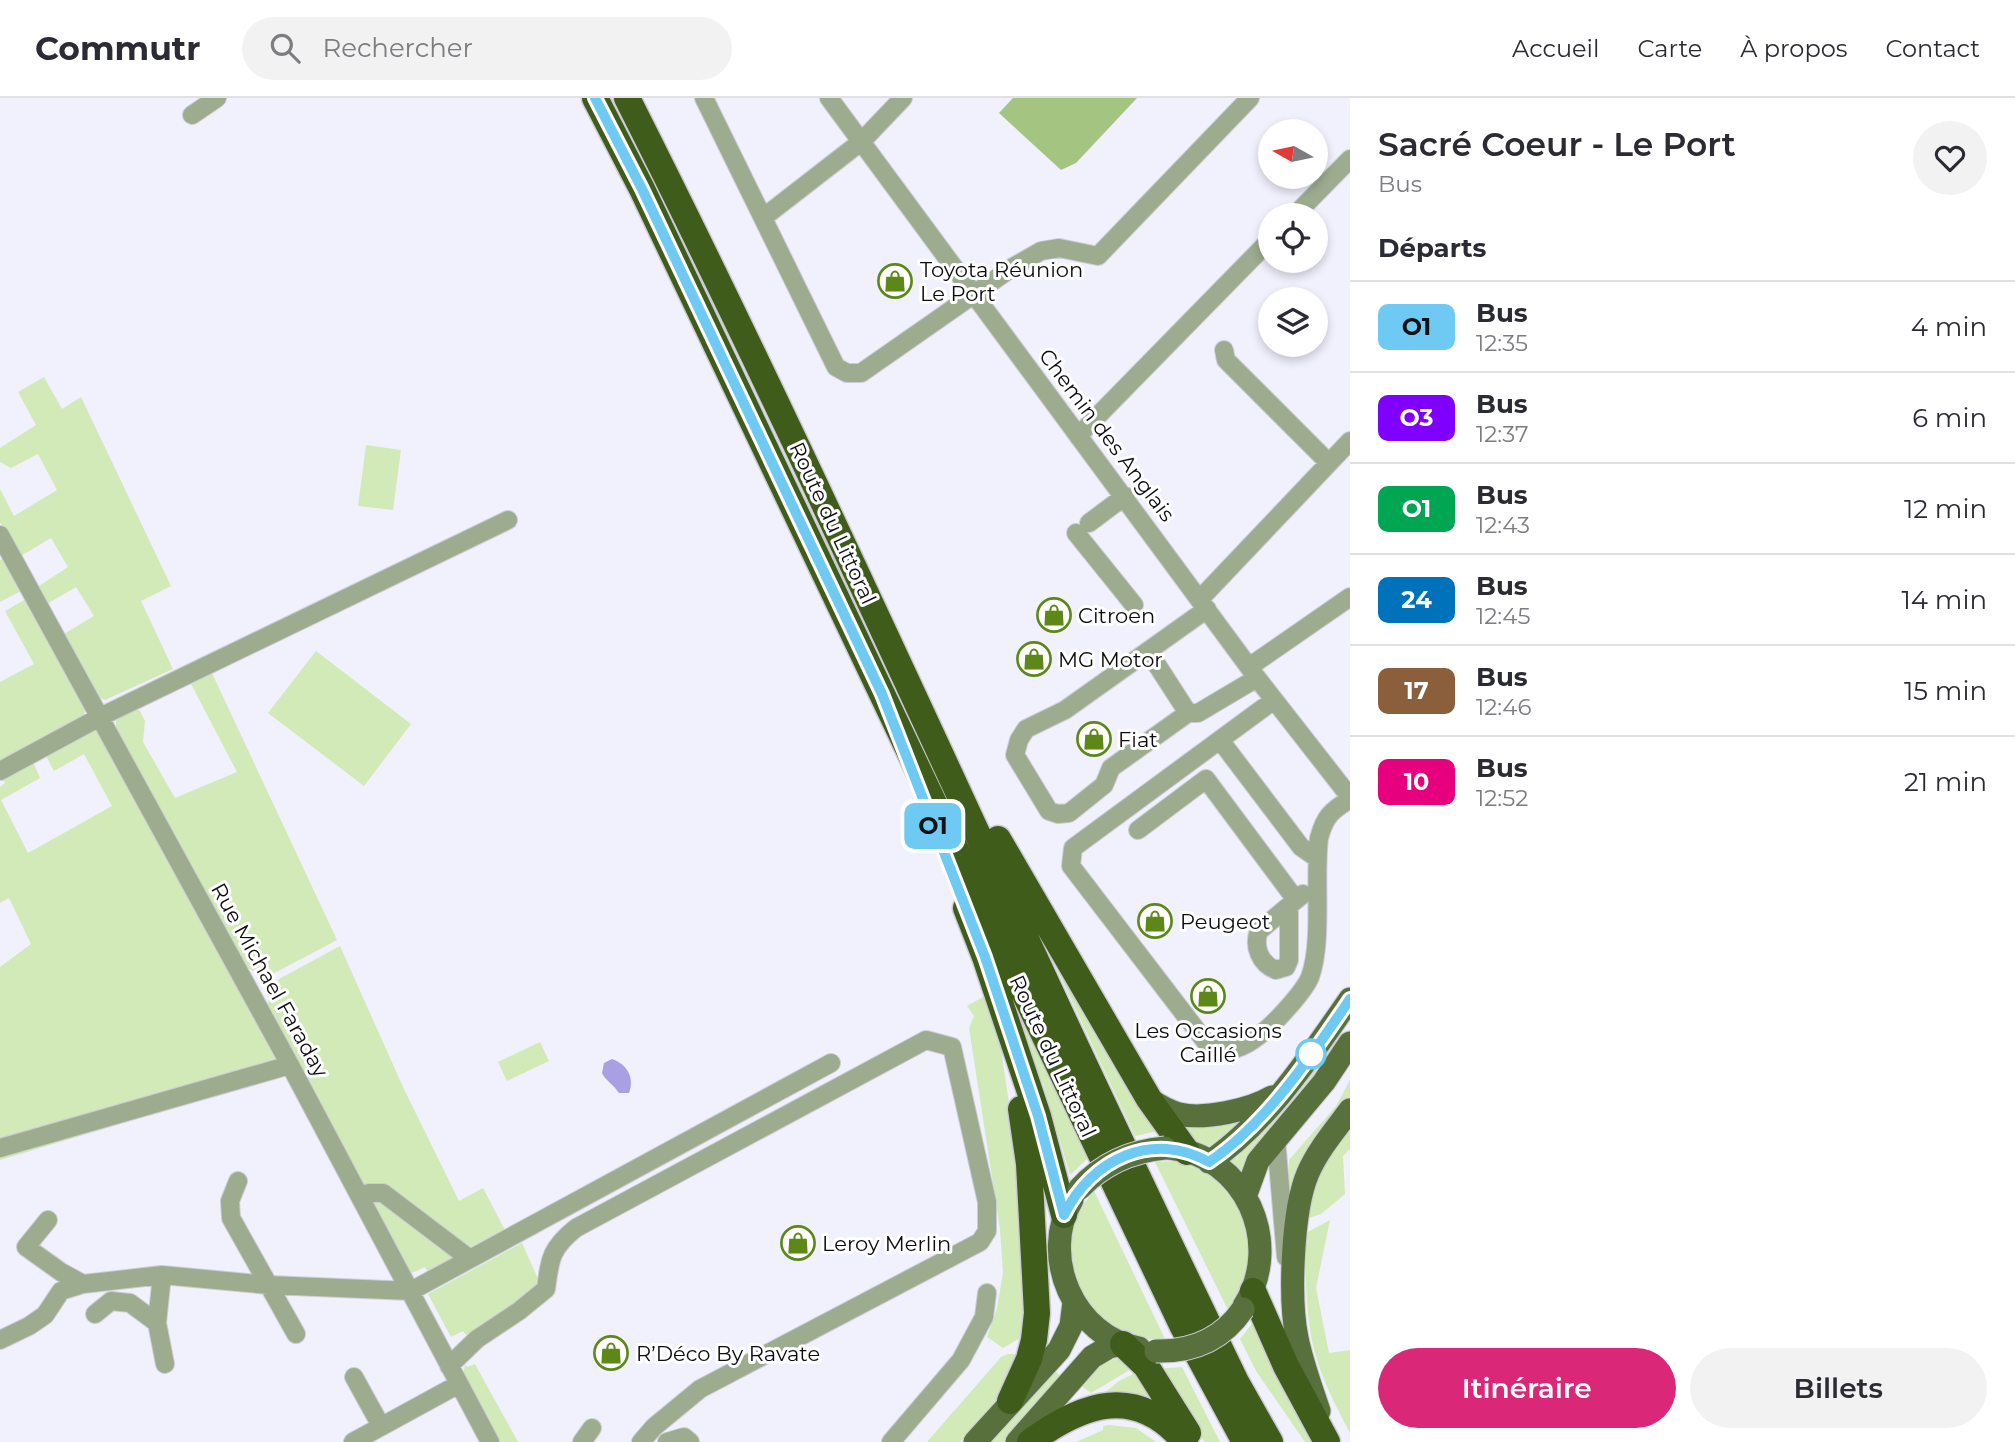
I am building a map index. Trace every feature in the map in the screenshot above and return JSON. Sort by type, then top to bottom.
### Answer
[{"type":"highway","name":"Route du Littoral","points":[[595,98],[642,189],[1182,1325],[1245,1442]]},
{"type":"highway","name":"Route du Littoral","points":[[627,98],[703,250],[1224,1358],[1270,1442]]},
{"type":"highway","points":[[912,692],[1149,1099],[1187,1154]]},
{"type":"highway","points":[[882,694],[985,957],[1038,1116],[1064,1215]]},
{"type":"highway","points":[[1007,1024],[1029,1164],[1037,1300],[1034,1340],[1029,1359],[1010,1401]]},
{"type":"highway","points":[[1248,1300],[1329,1442]]},
{"type":"highway","points":[[1124,1344],[1146,1366],[1194,1442]]},
{"type":"highway","points":[[1030,1442],[1065,1419],[1094,1406],[1104,1405],[1136,1408],[1157,1416],[1185,1442]]},
{"type":"main road","points":[[1187,1154],[1230,1177],[1245,1194],[1257,1221],[1261,1248],[1248,1300],[1230,1326],[1202,1345],[1180,1351],[1156,1351],[1124,1344],[1095,1326],[1074,1302],[1065,1281],[1060,1256],[1064,1215],[1079,1189],[1102,1168],[1121,1157],[1142,1151],[1187,1154],[1232,1147],[1283,1090],[1350,999]]},
{"type":"main road","points":[[1245,1194],[1258,1161],[1324,1082],[1350,1043]]},
{"type":"main road","points":[[1149,1099],[1179,1114],[1201,1115],[1254,1107],[1283,1090]]},
{"type":"main road","points":[[1329,1442],[1301,1356],[1294,1323],[1295,1243],[1307,1175],[1316,1157],[1350,1110]]},
{"type":"main road","points":[[975,1442],[1064,1342],[1071,1326],[1074,1302]]},
{"type":"main road","points":[[1017,1442],[1091,1357],[1109,1347],[1124,1344]]},
{"type":"street","points":[[192,115],[217,98]]},
{"type":"street","points":[[704,98],[836,367],[847,373],[861,373],[1041,250],[1059,247],[1098,256],[1250,98]]},
{"type":"street","name":"Chemin des Anglais","points":[[829,98],[1253,672],[1350,798]]},
{"type":"street","points":[[764,217],[862,141],[903,98]]},
{"type":"street","points":[[1307,203],[1350,159]]},
{"type":"street","points":[[1078,436],[1258,252]]},
{"type":"street","points":[[1224,350],[1226,360],[1329,463]]},
{"type":"street","points":[[1350,441],[1203,604],[1148,651],[1065,710],[1026,729],[1019,740],[1015,755],[1049,811],[1069,813],[1104,785],[1111,768],[1188,713],[1198,713],[1350,597]]},
{"type":"street","points":[[1125,496],[1082,528],[1134,605]]},
{"type":"street","points":[[0,771],[100,717],[508,520]]},
{"type":"street","name":"Rue Michael Faraday","points":[[1,541],[290,1065],[490,1442]]},
{"type":"street","points":[[1148,651],[1188,713]]},
{"type":"street","points":[[1274,700],[1073,848],[1071,866],[1208,1045],[1230,1051],[1258,1037],[1273,1025],[1309,981],[1315,953],[1317,858],[1322,825],[1330,812],[1350,798]]},
{"type":"street","points":[[1220,740],[1301,847],[1317,858]]},
{"type":"street","points":[[1139,830],[1206,779],[1292,903],[1317,883]]},
{"type":"street","points":[[1146,794],[1159,814]]},
{"type":"street","points":[[449,1366],[477,1339],[546,1289],[550,1257],[560,1241],[576,1228],[926,1040],[952,1047],[987,1202],[987,1231],[980,1242],[700,1389],[654,1427],[641,1442]]},
{"type":"street","points":[[0,1339],[29,1326],[45,1315],[61,1291],[83,1284],[162,1275],[269,1285],[411,1291],[831,1063]]},
{"type":"street","points":[[0,1148],[290,1065]]},
{"type":"street","points":[[1276,1139],[1289,1294],[1294,1323]]},
{"type":"street","points":[[238,1181],[230,1201],[231,1218],[296,1334]]},
{"type":"street","points":[[361,1197],[369,1193],[383,1192],[470,1259]]},
{"type":"street","points":[[48,1220],[26,1247],[83,1284]]},
{"type":"street","points":[[162,1275],[157,1323],[165,1364]]},
{"type":"street","points":[[891,1442],[961,1360],[984,1317],[986,1293]]},
{"type":"street","points":[[94,1314],[111,1301],[130,1303],[157,1323]]},
{"type":"street","points":[[354,1377],[381,1426]]},
{"type":"street","points":[[353,1442],[459,1384]]},
{"type":"street","points":[[667,1442],[684,1437],[690,1442]]},
{"type":"green space","points":[[1013,98],[1137,98],[1076,163],[1061,170],[999,113]]},
{"type":"green space","points":[[44,377],[62,409],[81,397],[171,586],[141,601],[173,669],[105,700],[95,695],[62,635],[94,616],[76,587],[45,605],[36,588],[68,567],[51,538],[19,557],[0,522],[0,489],[14,516],[57,490],[38,454],[11,468],[0,462],[0,448],[36,425],[18,392]]},
{"type":"green space","points":[[366,445],[401,450],[393,510],[358,506]]},
{"type":"green space","points":[[5,558],[23,590],[0,602],[0,560]]},
{"type":"green space","points":[[26,599],[86,710],[81,720],[0,761],[0,682],[34,664],[5,611]]},
{"type":"green space","points":[[316,651],[411,724],[364,786],[268,713]]},
{"type":"green space","points":[[211,671],[337,940],[267,977],[241,965],[116,734],[116,716],[131,707],[140,711],[145,721],[143,742],[175,798],[237,772],[190,682]]},
{"type":"green space","points":[[89,728],[100,731],[284,1075],[0,1160],[0,967],[31,944],[9,898],[0,903],[0,787],[5,783],[1,777],[32,760],[40,778],[1,800],[28,853],[112,806],[84,754],[54,771],[44,752]]},
{"type":"green space","points":[[1045,944],[1162,1130],[1135,1136]]},
{"type":"green space","points":[[340,946],[403,1087],[459,1201],[483,1188],[507,1234],[478,1250],[459,1245],[387,1188],[361,1185],[265,1009],[279,979]]},
{"type":"green space","points":[[1005,980],[1088,1158],[1070,1175],[1043,1083],[1037,1081]]},
{"type":"green space","points":[[988,994],[999,1035],[1020,1179],[1016,1183],[1027,1305],[1027,1334],[1003,1348],[987,1337],[997,1308],[1003,1273],[1000,1229],[969,1028],[974,1016],[967,1006]]},
{"type":"green space","points":[[1332,1040],[1339,1044],[1245,1162],[1240,1176],[1226,1163],[1237,1157],[1292,1094]]},
{"type":"green space","points":[[540,1042],[549,1061],[507,1081],[498,1062]]},
{"type":"green space","points":[[1350,1080],[1350,1101],[1293,1222],[1282,1174],[1289,1172],[1289,1160],[1336,1106]]},
{"type":"green space","points":[[1245,1113],[1226,1137],[1211,1146],[1193,1144],[1182,1139],[1187,1120]]},
{"type":"green space","points":[[1350,1126],[1350,1149],[1343,1156],[1345,1194],[1321,1214],[1306,1219],[1314,1173]]},
{"type":"green space","points":[[1176,1161],[1202,1169],[1225,1185],[1242,1209],[1247,1222],[1252,1250],[1250,1270],[1230,1314],[1155,1162]]},
{"type":"green space","points":[[1094,1191],[1166,1341],[1136,1337],[1115,1329],[1098,1315],[1081,1290],[1072,1263],[1072,1233],[1079,1211]]},
{"type":"green space","points":[[376,1201],[388,1201],[454,1254],[457,1262],[431,1277],[425,1267],[412,1273],[402,1267],[371,1208]]},
{"type":"green space","points":[[1330,1220],[1316,1288],[1329,1353],[1350,1350],[1350,1433],[1321,1372],[1308,1316],[1306,1233]]},
{"type":"green space","points":[[522,1243],[539,1281],[533,1291],[466,1335],[463,1331],[451,1337],[428,1294]]},
{"type":"green space","points":[[1255,1320],[1316,1442],[1305,1442],[1256,1371],[1240,1339]]},
{"type":"green space","points":[[1015,1354],[1020,1361],[1010,1385],[960,1442],[927,1442],[1001,1357]]},
{"type":"green space","points":[[1124,1357],[1138,1365],[1091,1393],[1080,1385],[1105,1363]]},
{"type":"green space","points":[[465,1364],[467,1367],[475,1364],[518,1442],[498,1442],[463,1378]]},
{"type":"green space","points":[[1182,1367],[1220,1442],[1204,1442],[1155,1369]]},
{"type":"green space","points":[[1053,1368],[1061,1377],[1004,1442],[989,1442]]},
{"type":"green space","points":[[1141,1370],[1169,1411],[1097,1399],[1119,1381]]},
{"type":"green space","points":[[1109,1425],[1136,1428],[1156,1442],[1076,1442]]},
{"type":"shaded area","points":[[612,1059],[622,1064],[628,1072],[631,1082],[629,1093],[619,1093],[602,1073],[604,1063]]},
{"type":"bus line","name":"O1","points":[[595,98],[642,189],[882,694],[985,957],[1038,1116],[1064,1215],[1085,1182],[1121,1157],[1165,1148],[1187,1152],[1209,1162],[1232,1147],[1283,1090],[1350,999]]},
{"type":"place","name":"Toyota Réunion Le Port","points":[[895,281]]},
{"type":"place","name":"Citroen","points":[[1054,615]]},
{"type":"place","name":"MG Motor","points":[[1034,659]]},
{"type":"place","name":"Fiat","points":[[1094,739]]},
{"type":"place","name":"Peugeot","points":[[1155,921]]},
{"type":"place","name":"Les Occasions Caillé","points":[[1208,996]]},
{"type":"place","name":"Leroy Merlin","points":[[798,1243]]},
{"type":"place","name":"R’Déco By Ravate","points":[[611,1353]]}]
